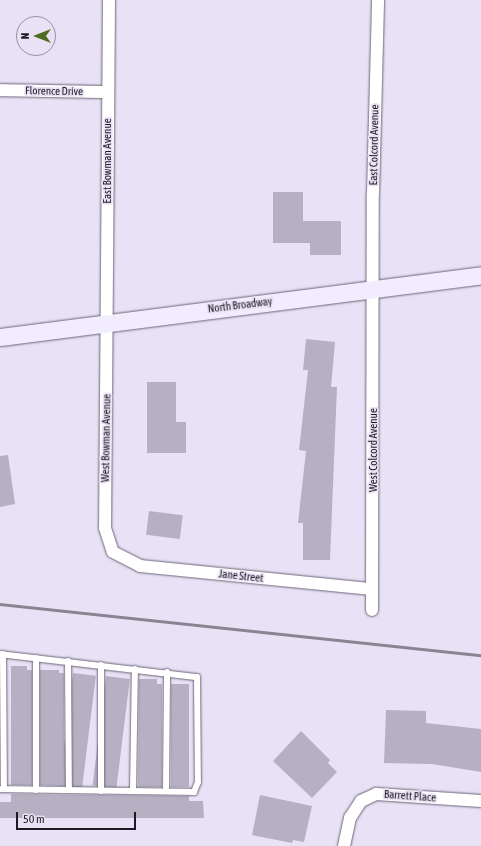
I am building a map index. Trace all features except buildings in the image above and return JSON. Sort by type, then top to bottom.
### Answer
[{"type":"main road","name":"North Broadway","points":[[0,337],[481,275]]},
{"type":"street","name":"East Bowman Avenue","points":[[107,322],[109,0]]},
{"type":"street","name":"East Colcord Avenue","points":[[374,289],[378,0]]},
{"type":"street","name":"Florence Drive","points":[[0,90],[108,92]]},
{"type":"street","name":"West Colcord Avenue","points":[[372,610],[374,289]]},
{"type":"street","name":"West Bowman Avenue","points":[[107,322],[105,528],[113,552]]},
{"type":"street","name":"Jane Street","points":[[113,552],[140,566],[372,589]]},
{"type":"street","name":"Barrett Place","points":[[344,846],[350,818],[361,801],[376,794],[481,801]]},
{"type":"lane","points":[[2,654],[36,658],[167,672],[197,677],[198,782],[194,792],[2,789],[2,654]]},
{"type":"lane","points":[[36,658],[36,790]]},
{"type":"lane","points":[[68,661],[68,790]]},
{"type":"lane","points":[[100,665],[101,790]]},
{"type":"lane","points":[[133,791],[135,669]]},
{"type":"lane","points":[[166,791],[167,672]]},
{"type":"railway","points":[[0,604],[481,655]]}]
